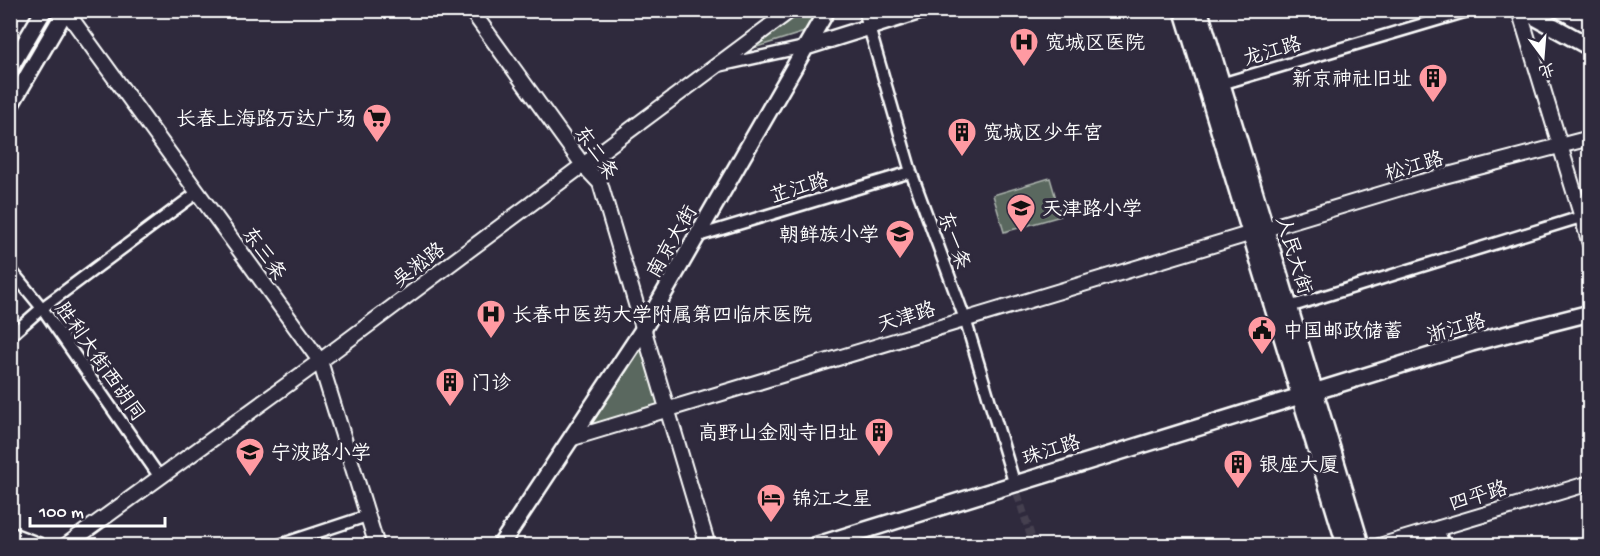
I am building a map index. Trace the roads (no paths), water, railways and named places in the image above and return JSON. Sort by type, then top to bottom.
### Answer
[{"type":"main road","points":[[10,68],[44,10]]},
{"type":"main road","points":[[10,106],[66,10]]},
{"type":"main road","name":"南京大街","points":[[500,546],[644,328],[809,46],[827,10]]},
{"type":"main road","points":[[809,46],[924,10]]},
{"type":"main road","name":"人民大街","points":[[1183,10],[1259,233],[1307,393],[1346,546]]},
{"type":"main road","name":"人民大街","points":[[1199,10],[1221,84],[1259,233],[1289,307],[1307,393],[1361,546]]},
{"type":"main road","points":[[1521,10],[1590,47]]},
{"type":"main road","points":[[1539,10],[1590,38]]},
{"type":"main road","name":"浙江路","points":[[1307,393],[1472,343],[1590,313]]},
{"type":"main road","name":"珠江路","points":[[814,546],[1014,482],[1307,393]]},
{"type":"main road","points":[[10,535],[39,546]]},
{"type":"street","name":"东三条","points":[[66,10],[320,361],[377,546]]},
{"type":"street","name":"东二条","points":[[471,10],[583,165],[600,183],[708,546]]},
{"type":"street","name":"吴淞路","points":[[65,546],[320,361],[791,10]]},
{"type":"street","name":"东一条","points":[[864,10],[911,172],[965,318],[1014,482]]},
{"type":"street","name":"龙江路","points":[[1221,84],[1471,10]]},
{"type":"street","points":[[1521,10],[1590,243]]},
{"type":"street","points":[[711,68],[809,46]]},
{"type":"street","name":"松江路","points":[[1259,233],[1421,182],[1590,138]]},
{"type":"street","name":"芷江路","points":[[698,236],[911,172]]},
{"type":"street","points":[[10,336],[42,308],[198,192]]},
{"type":"street","points":[[1289,307],[1581,217]]},
{"type":"street","name":"天津路","points":[[573,438],[965,318],[1259,233]]},
{"type":"street","name":"胜利大街西胡同","points":[[10,269],[42,308],[159,476]]},
{"type":"street","name":"四平路","points":[[1379,546],[1590,483]]},
{"type":"street","points":[[276,546],[367,516]]},
{"type":"street","points":[[1438,527],[1444,546]]},
{"type":"tunnel","points":[[1014,483],[1034,546]]},
{"type":"place","name":"宽城区医院","points":[[1024,68]]},
{"type":"place","name":"新京神社旧址","points":[[1433,104]]},
{"type":"place","name":"长春上海路万达广场","points":[[377,144]]},
{"type":"place","name":"宽城区少年宫","points":[[962,158]]},
{"type":"place","name":"天津路小学","points":[[1021,234]]},
{"type":"place","name":"朝鲜族小学","points":[[900,260]]},
{"type":"place","name":"长春中医药大学附属第四临床医院","points":[[491,340]]},
{"type":"place","name":"中国邮政储蓄","points":[[1262,356]]},
{"type":"place","name":"门诊","points":[[450,408]]},
{"type":"place","name":"高野山金刚寺旧址","points":[[879,458]]},
{"type":"place","name":"宁波路小学","points":[[250,478]]},
{"type":"place","name":"银座大厦","points":[[1238,490]]},
{"type":"place","name":"锦江之星","points":[[771,524]]}]
